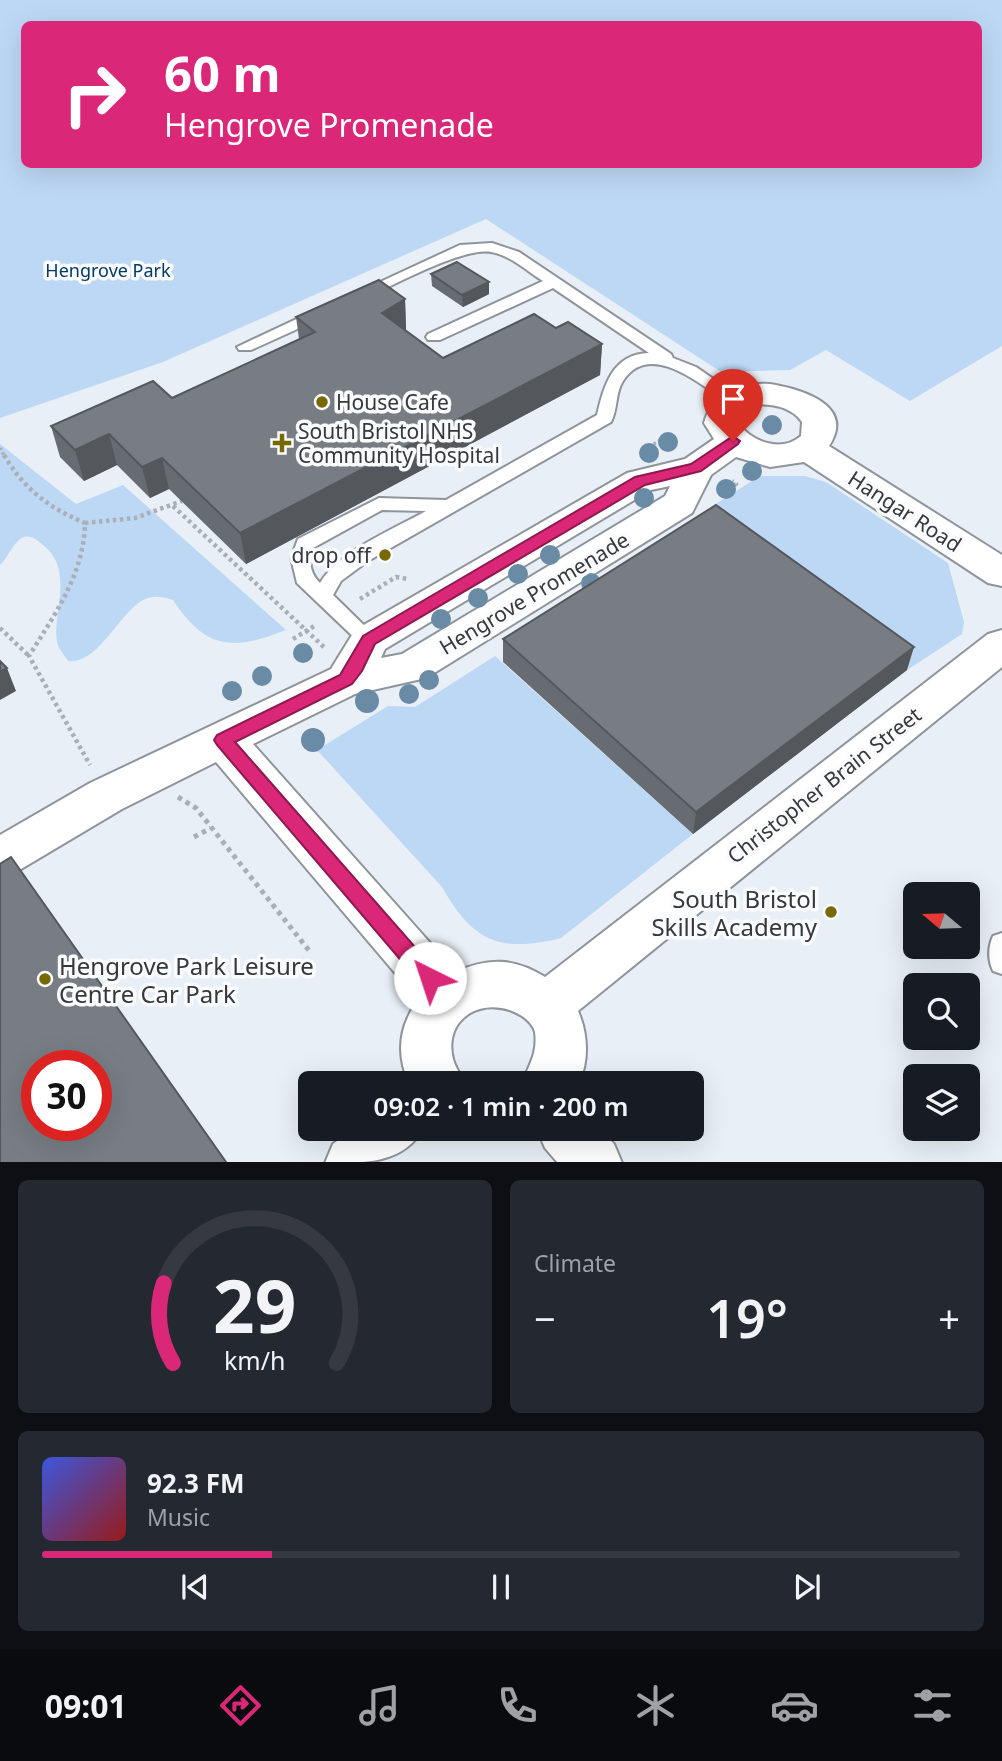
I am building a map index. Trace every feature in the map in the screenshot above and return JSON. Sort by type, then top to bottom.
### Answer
[{"type":"street","points":[[748,395],[813,399],[820,429],[817,438],[808,449],[772,455],[744,448],[733,441],[721,423],[727,406],[736,400],[748,395]]},
{"type":"street","name":"Hengrove Promenade","points":[[369,640],[640,481],[696,468],[733,441]]},
{"type":"street","name":"Hangar Road","points":[[808,449],[1002,573]]},
{"type":"street","name":"Hengrove Promenade","points":[[0,858],[106,796],[346,680],[412,667],[645,538],[679,504],[696,468]]},
{"type":"street","points":[[346,680],[369,640]]},
{"type":"street","name":"Christopher Brain Street","points":[[547,1005],[1002,645]]},
{"type":"street","points":[[223,740],[448,999]]},
{"type":"street","points":[[431,1071],[427,1065],[427,1029],[448,999],[483,984],[517,986],[547,1005],[560,1028],[560,1068],[558,1071]]},
{"type":"street","points":[[353,1162],[380,1141]]},
{"type":"street","points":[[575,1141],[594,1162]]},
{"type":"lane","points":[[245,347],[465,248],[492,247],[514,255],[669,359],[736,400]]},
{"type":"lane","points":[[434,337],[553,282]]},
{"type":"lane","points":[[322,597],[334,576],[361,556],[605,418],[613,382],[631,363],[647,356],[669,359]]},
{"type":"lane","points":[[369,640],[304,578],[300,558],[305,544],[379,504],[451,506]]},
{"type":"lane","points":[[1002,944],[1002,963]]},
{"type":"path","points":[[0,448],[25,488],[60,513],[85,523],[132,520],[156,514],[182,501]]},
{"type":"path","points":[[29,656],[81,564],[86,539],[85,523]]},
{"type":"path","points":[[0,628],[29,656],[106,796]]},
{"type":"path","points":[[293,639],[307,631]]},
{"type":"path","points":[[176,796],[196,808],[311,953]]},
{"type":"path","points":[[194,837],[211,828]]},
{"type":"green space","name":"Hengrove Park","points":[[0,0],[1002,0],[1002,346],[910,401],[826,350],[790,370],[721,372],[486,219],[163,362],[0,418]]},
{"type":"green space","points":[[0,444],[76,504],[123,485],[286,630],[251,641],[222,642],[197,629],[173,600],[152,597],[136,605],[90,655],[68,661],[57,642],[60,579],[53,555],[35,539],[24,537],[0,565]]},
{"type":"green space","points":[[760,476],[805,476],[826,482],[948,563],[964,622],[962,634],[907,670],[713,528],[700,514]]},
{"type":"green space","points":[[495,656],[693,834],[561,938],[521,944],[505,943],[490,939],[477,931],[465,920],[442,887],[317,750],[388,706],[415,707]]},
{"type":"building","points":[[457,262],[489,282],[462,295],[431,274]]},
{"type":"building","name":"South Bristol NHS Community Hospital","points":[[379,280],[405,299],[382,313],[443,358],[534,314],[556,328],[568,322],[602,344],[240,533],[162,458],[142,467],[109,434],[75,450],[51,426],[153,381],[172,398],[315,332],[296,317]]},
{"type":"building","points":[[716,505],[914,647],[696,812],[503,639]]},
{"type":"building","points":[[0,661],[7,668],[0,672]]},
{"type":"building","name":"Hengrove Park Leisure Centre Car Park","points":[[11,857],[226,1162],[0,1162],[0,864]]},
{"type":"place","name":"House Cafe","points":[[322,402]]},
{"type":"place","name":"South Bristol NHS Community Hospital","points":[[282,443]]},
{"type":"place","name":"drop off","points":[[385,555]]},
{"type":"place","name":"South Bristol Skills Academy","points":[[831,912]]},
{"type":"place","name":"Hengrove Park Leisure Centre Car Park","points":[[45,979]]},
{"type":"route","points":[[430,978],[223,740],[346,680],[369,640],[472,579],[640,481],[696,468],[733,441]]}]
